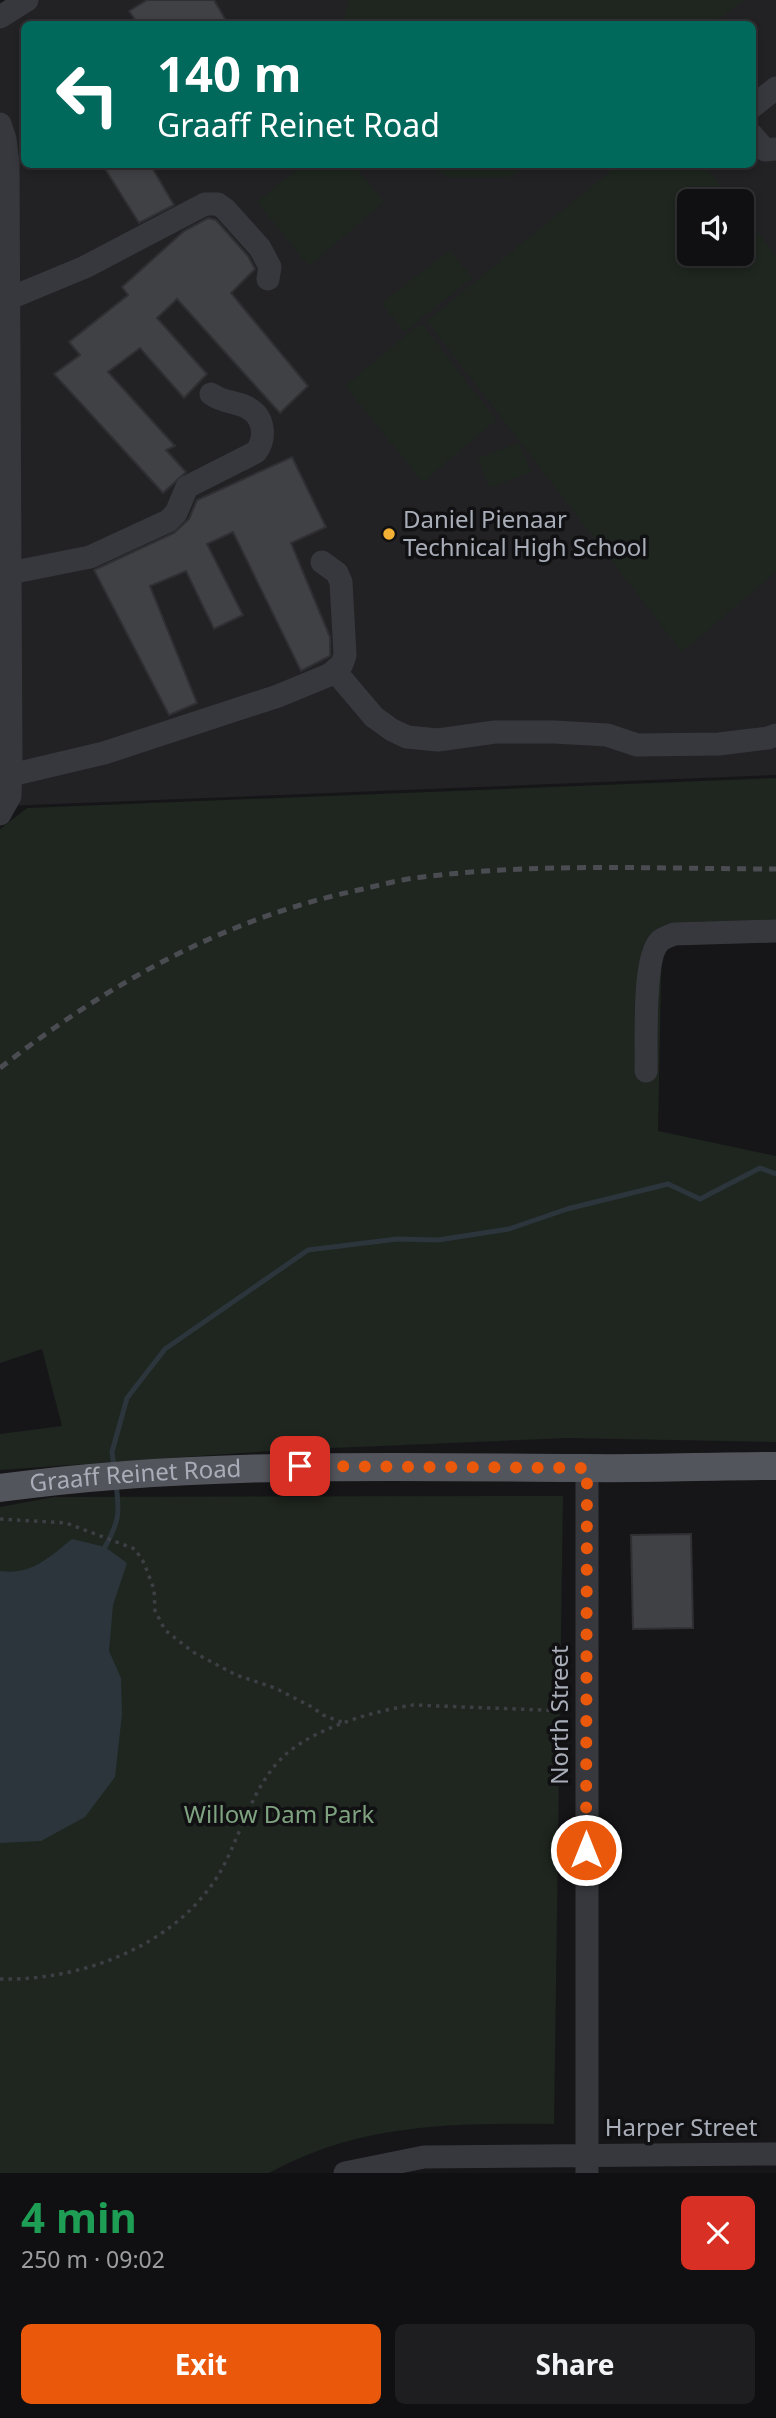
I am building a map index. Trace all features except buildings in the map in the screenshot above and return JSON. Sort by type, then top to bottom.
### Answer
[{"type":"main road","name":"Graaff Reinet Road","points":[[0,1488],[105,1475],[300,1466],[776,1466]]},
{"type":"street","points":[[0,17],[27,0]]},
{"type":"street","points":[[756,104],[776,88]]},
{"type":"street","points":[[0,124],[8,164],[11,775],[10,796],[0,814]]},
{"type":"street","points":[[756,140],[765,150],[776,149]]},
{"type":"street","points":[[9,299],[85,267],[205,204],[218,204],[225,209],[260,248],[270,267],[268,279]]},
{"type":"street","points":[[10,573],[90,557],[168,521],[176,513],[187,487],[256,453],[261,446],[263,433],[255,413],[247,407],[222,401],[211,394]]},
{"type":"street","points":[[11,775],[104,753],[278,696],[322,679],[335,671],[342,664],[345,655],[342,589],[337,573],[322,562]]},
{"type":"street","points":[[335,671],[374,717],[407,737],[438,740],[495,732],[554,732],[607,735],[636,745],[719,744],[776,735]]},
{"type":"street","points":[[646,1071],[648,979],[651,960],[659,942],[674,934],[776,931]]},
{"type":"street","name":"North Street","points":[[587,1468],[587,2164]]},
{"type":"street","name":"Harper Street","points":[[345,2173],[424,2157],[587,2164],[776,2154]]},
{"type":"path","points":[[0,1520],[66,1523],[135,1549],[144,1563],[154,1590],[155,1611],[165,1630],[193,1652],[236,1675],[275,1688],[323,1715],[344,1723]]},
{"type":"path","points":[[0,1979],[52,1975],[92,1965],[132,1951],[173,1924],[193,1908],[222,1868],[260,1789],[275,1766],[299,1744],[317,1733],[413,1705],[542,1712],[586,1711]]},
{"type":"shaded area","name":"Daniel Pienaar Technical High School","points":[[37,0],[776,0],[776,775],[5,806],[0,23]]},
{"type":"shaded area","points":[[72,1539],[105,1547],[127,1563],[113,1605],[109,1651],[121,1678],[122,1714],[115,1777],[85,1817],[41,1841],[0,1843],[0,1571],[21,1571],[39,1564]]},
{"type":"green space","points":[[349,0],[744,0],[717,21],[344,21]]},
{"type":"green space","points":[[298,168],[356,168],[384,202],[309,266],[257,202]]},
{"type":"green space","points":[[430,168],[524,168],[510,177],[449,177]]},
{"type":"green space","points":[[614,168],[706,168],[723,189],[677,189],[677,266],[754,266],[754,228],[776,256],[776,572],[682,652],[427,321]]},
{"type":"green space","points":[[450,250],[472,278],[404,332],[382,303]]},
{"type":"green space","points":[[421,323],[496,420],[423,482],[345,386]]},
{"type":"green space","points":[[519,443],[531,472],[489,488],[478,458]]},
{"type":"green space","points":[[776,778],[776,931],[662,936],[658,1131],[776,1156],[776,1442],[568,1438],[285,1450],[0,1470],[0,1434],[62,1426],[42,1349],[0,1363],[0,829],[27,808]]},
{"type":"green space","name":"Willow Dam Park","points":[[563,1496],[554,2124],[444,2126],[373,2135],[303,2156],[269,2173],[0,2173],[0,1507],[54,1497]]},
{"type":"waterway","points":[[114,1467],[112,1452],[127,1398],[165,1349],[308,1250],[397,1239],[438,1240],[509,1229],[567,1209],[668,1184],[700,1199],[760,1168],[776,1174]]},
{"type":"waterway","points":[[105,1547],[117,1517],[116,1484]]},
{"type":"railway","points":[[0,1068],[84,1008],[171,957],[264,917],[312,901],[382,884],[460,873],[550,868],[776,869]]},
{"type":"place","name":"Daniel Pienaar Technical High School","points":[[389,534]]},
{"type":"route","points":[[300,1466],[587,1468],[586,1850]]}]
